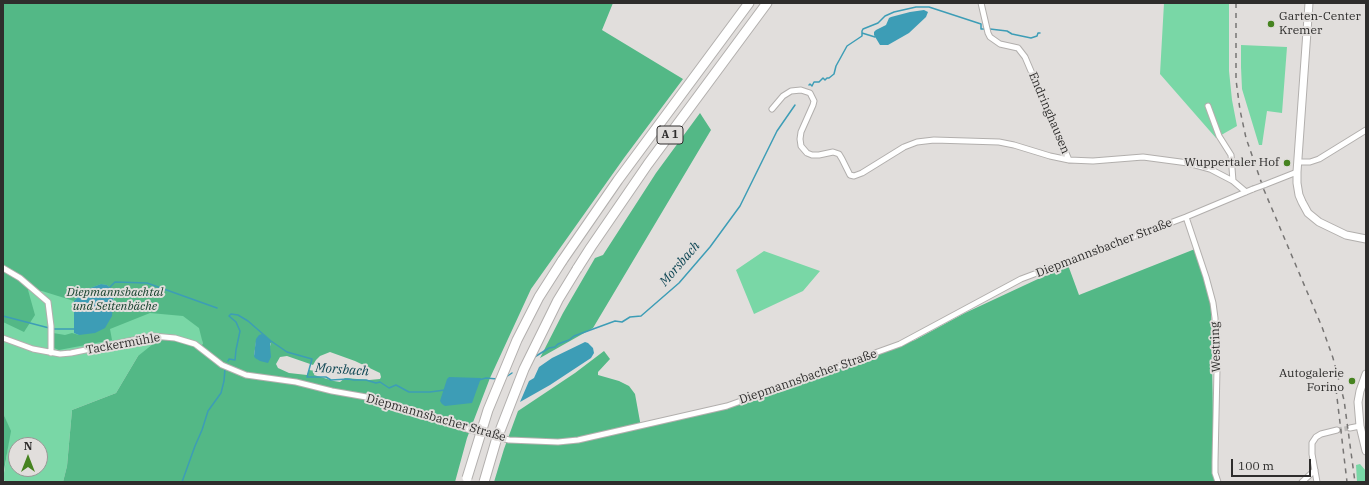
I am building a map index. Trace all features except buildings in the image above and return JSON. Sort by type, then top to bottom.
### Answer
[{"type":"highway","name":"A 1","points":[[466,480],[488,410],[517,340],[539,297],[618,180],[749,3]]},
{"type":"highway","name":"A 1","points":[[484,482],[498,435],[524,369],[558,300],[591,247],[640,176],[767,3]]},
{"type":"street","name":"Endringhausen","points":[[981,3],[990,37],[1000,44],[1018,48],[1025,57],[1069,160]]},
{"type":"street","points":[[1309,3],[1297,172],[1299,195],[1308,213],[1319,222],[1342,234],[1366,239]]},
{"type":"street","name":"Endringhausen","points":[[772,109],[783,96],[791,91],[801,90],[810,93],[814,101],[801,132],[801,146],[812,155],[833,152],[839,154],[850,175],[854,176],[862,173],[910,144],[934,140],[1004,142],[1046,155],[1069,160]]},
{"type":"street","points":[[1208,106],[1219,136],[1231,155],[1233,181]]},
{"type":"street","points":[[1298,162],[1310,162],[1319,159],[1366,130]]},
{"type":"street","points":[[1069,160],[1093,161],[1138,157],[1172,160],[1198,165],[1233,181],[1249,191]]},
{"type":"street","name":"Diepmannsbacher Straße","points":[[236,371],[246,375],[293,382],[372,398],[467,429],[509,440],[558,442],[578,440],[727,406],[900,344],[1021,279],[1186,217],[1297,172]]},
{"type":"street","name":"Westring","points":[[1186,217],[1206,277],[1213,303],[1215,318],[1217,369],[1215,467],[1218,482]]},
{"type":"street","points":[[3,268],[20,278],[48,302],[51,329],[51,353]]},
{"type":"street","name":"Tackermühle","points":[[3,338],[27,347],[51,353],[71,353],[159,336],[184,340],[195,344],[217,362],[236,371]]},
{"type":"street","points":[[1366,374],[1359,399],[1358,411],[1366,450]]},
{"type":"street","points":[[1350,428],[1360,426]]},
{"type":"street","points":[[1317,482],[1311,450],[1314,440],[1321,434],[1337,430]]},
{"type":"street","points":[[1302,482],[1315,470]]},
{"type":"green space","name":"Diepmannsbachtal und Seitenbäche","points":[[3,3],[613,3],[602,30],[683,79],[624,158],[531,289],[490,378],[467,438],[455,482],[63,482],[67,466],[72,410],[116,393],[138,356],[163,336],[197,346],[203,344],[199,328],[183,316],[150,313],[110,329],[112,340],[59,350],[54,348],[53,333],[65,335],[72,333],[79,335],[114,300],[114,291],[107,285],[101,284],[85,290],[74,301],[42,291],[28,290],[35,315],[24,332],[3,322]],"holes":[[[256,342],[271,343],[270,346],[254,356]],[[330,352],[355,361],[380,373],[380,379],[369,380],[345,378],[340,382],[314,375],[315,371],[309,370],[307,375],[289,373],[278,368],[276,364],[280,357],[287,356],[313,365],[320,356]]]},
{"type":"green space","points":[[1164,3],[1229,3],[1229,71],[1232,100],[1237,126],[1216,138],[1160,74]]},
{"type":"green space","points":[[1241,45],[1287,47],[1282,113],[1267,111],[1262,145],[1259,145],[1242,89]]},
{"type":"green space","points":[[700,113],[711,130],[593,328],[540,358],[563,313],[595,258],[603,255],[656,173]]},
{"type":"green space","points":[[1195,249],[1211,303],[1214,473],[1216,482],[494,482],[518,411],[575,373],[604,351],[610,359],[598,372],[598,375],[619,381],[629,386],[635,394],[641,427],[728,407],[915,340],[965,313],[1068,265],[1079,295]]},
{"type":"green space","points":[[764,251],[820,271],[803,291],[754,314],[736,270]]},
{"type":"green space","name":"Diepmannsbachtal und Seitenbäche","points":[[3,266],[195,288],[203,344],[138,356],[116,393],[72,410],[67,466],[63,482],[8,482],[3,480],[8,445],[8,477],[48,477],[48,437],[9,437],[10,431],[3,413]]},
{"type":"green space","points":[[3,413],[11,431],[10,437],[8,437],[8,448],[3,476]]},
{"type":"green space","points":[[1360,464],[1366,471],[1366,482],[1357,482],[1356,465]]},
{"type":"water","points":[[924,10],[928,12],[926,17],[909,33],[888,45],[880,45],[874,35],[874,32],[886,25],[889,18]]},
{"type":"water","points":[[101,284],[107,285],[114,291],[112,316],[105,328],[95,333],[79,335],[74,333],[74,301],[85,290]]},
{"type":"water","points":[[262,334],[271,341],[271,357],[268,363],[260,361],[254,356],[256,339]]},
{"type":"water","points":[[585,342],[593,348],[594,353],[591,358],[550,385],[520,402],[529,381],[534,378],[539,367],[552,358]]},
{"type":"water","points":[[449,377],[481,378],[472,403],[445,406],[442,404],[440,401]]},
{"type":"waterway","name":"Morsbach","points":[[809,85],[810,84],[812,86],[814,82],[819,82],[823,78],[825,80],[834,74],[836,66],[847,46],[862,36],[863,29],[878,23],[885,16],[894,12],[916,7],[929,7],[981,24],[981,29],[984,29]]},
{"type":"waterway","name":"Morsbach","points":[[990,29],[1007,31],[1012,34],[1031,38],[1040,33]]},
{"type":"waterway","name":"Morsbach","points":[[862,33],[875,37]]},
{"type":"waterway","name":"Morsbach","points":[[533,358],[549,348],[555,347],[574,336],[615,321],[622,322],[630,317],[641,316],[679,283],[710,247],[740,206],[777,131],[795,105]]},
{"type":"waterway","name":"Morsbach","points":[[110,287],[115,282],[147,283],[217,308]]},
{"type":"waterway","name":"Morsbach","points":[[229,316],[231,314],[238,315],[248,321],[271,341],[287,352],[312,359],[307,377],[326,377],[331,380],[348,379],[366,380],[376,383],[380,382],[389,388],[396,385],[409,392],[445,390]]},
{"type":"waterway","name":"Morsbach","points":[[3,316],[53,329],[76,329]]},
{"type":"waterway","points":[[228,361],[229,359],[235,360],[240,331],[236,322],[229,316]]},
{"type":"waterway","points":[[182,482],[208,411],[221,393],[225,369]]},
{"type":"waterway","name":"Morsbach","points":[[506,377],[512,373]]},
{"type":"waterway","name":"Morsbach","points":[[479,380],[486,378],[497,379]]},
{"type":"tunnel","points":[[1337,430],[1350,428]]},
{"type":"railway","points":[[1236,3],[1236,80],[1246,138],[1264,190],[1322,327],[1333,358],[1344,400],[1355,482]]},
{"type":"railway","points":[[1336,389],[1347,482]]},
{"type":"place","name":"Garten-Center Kremer","points":[[1271,24]]},
{"type":"place","name":"Wuppertaler Hof","points":[[1287,163]]},
{"type":"place","name":"Autogalerie Forino","points":[[1352,381]]}]
